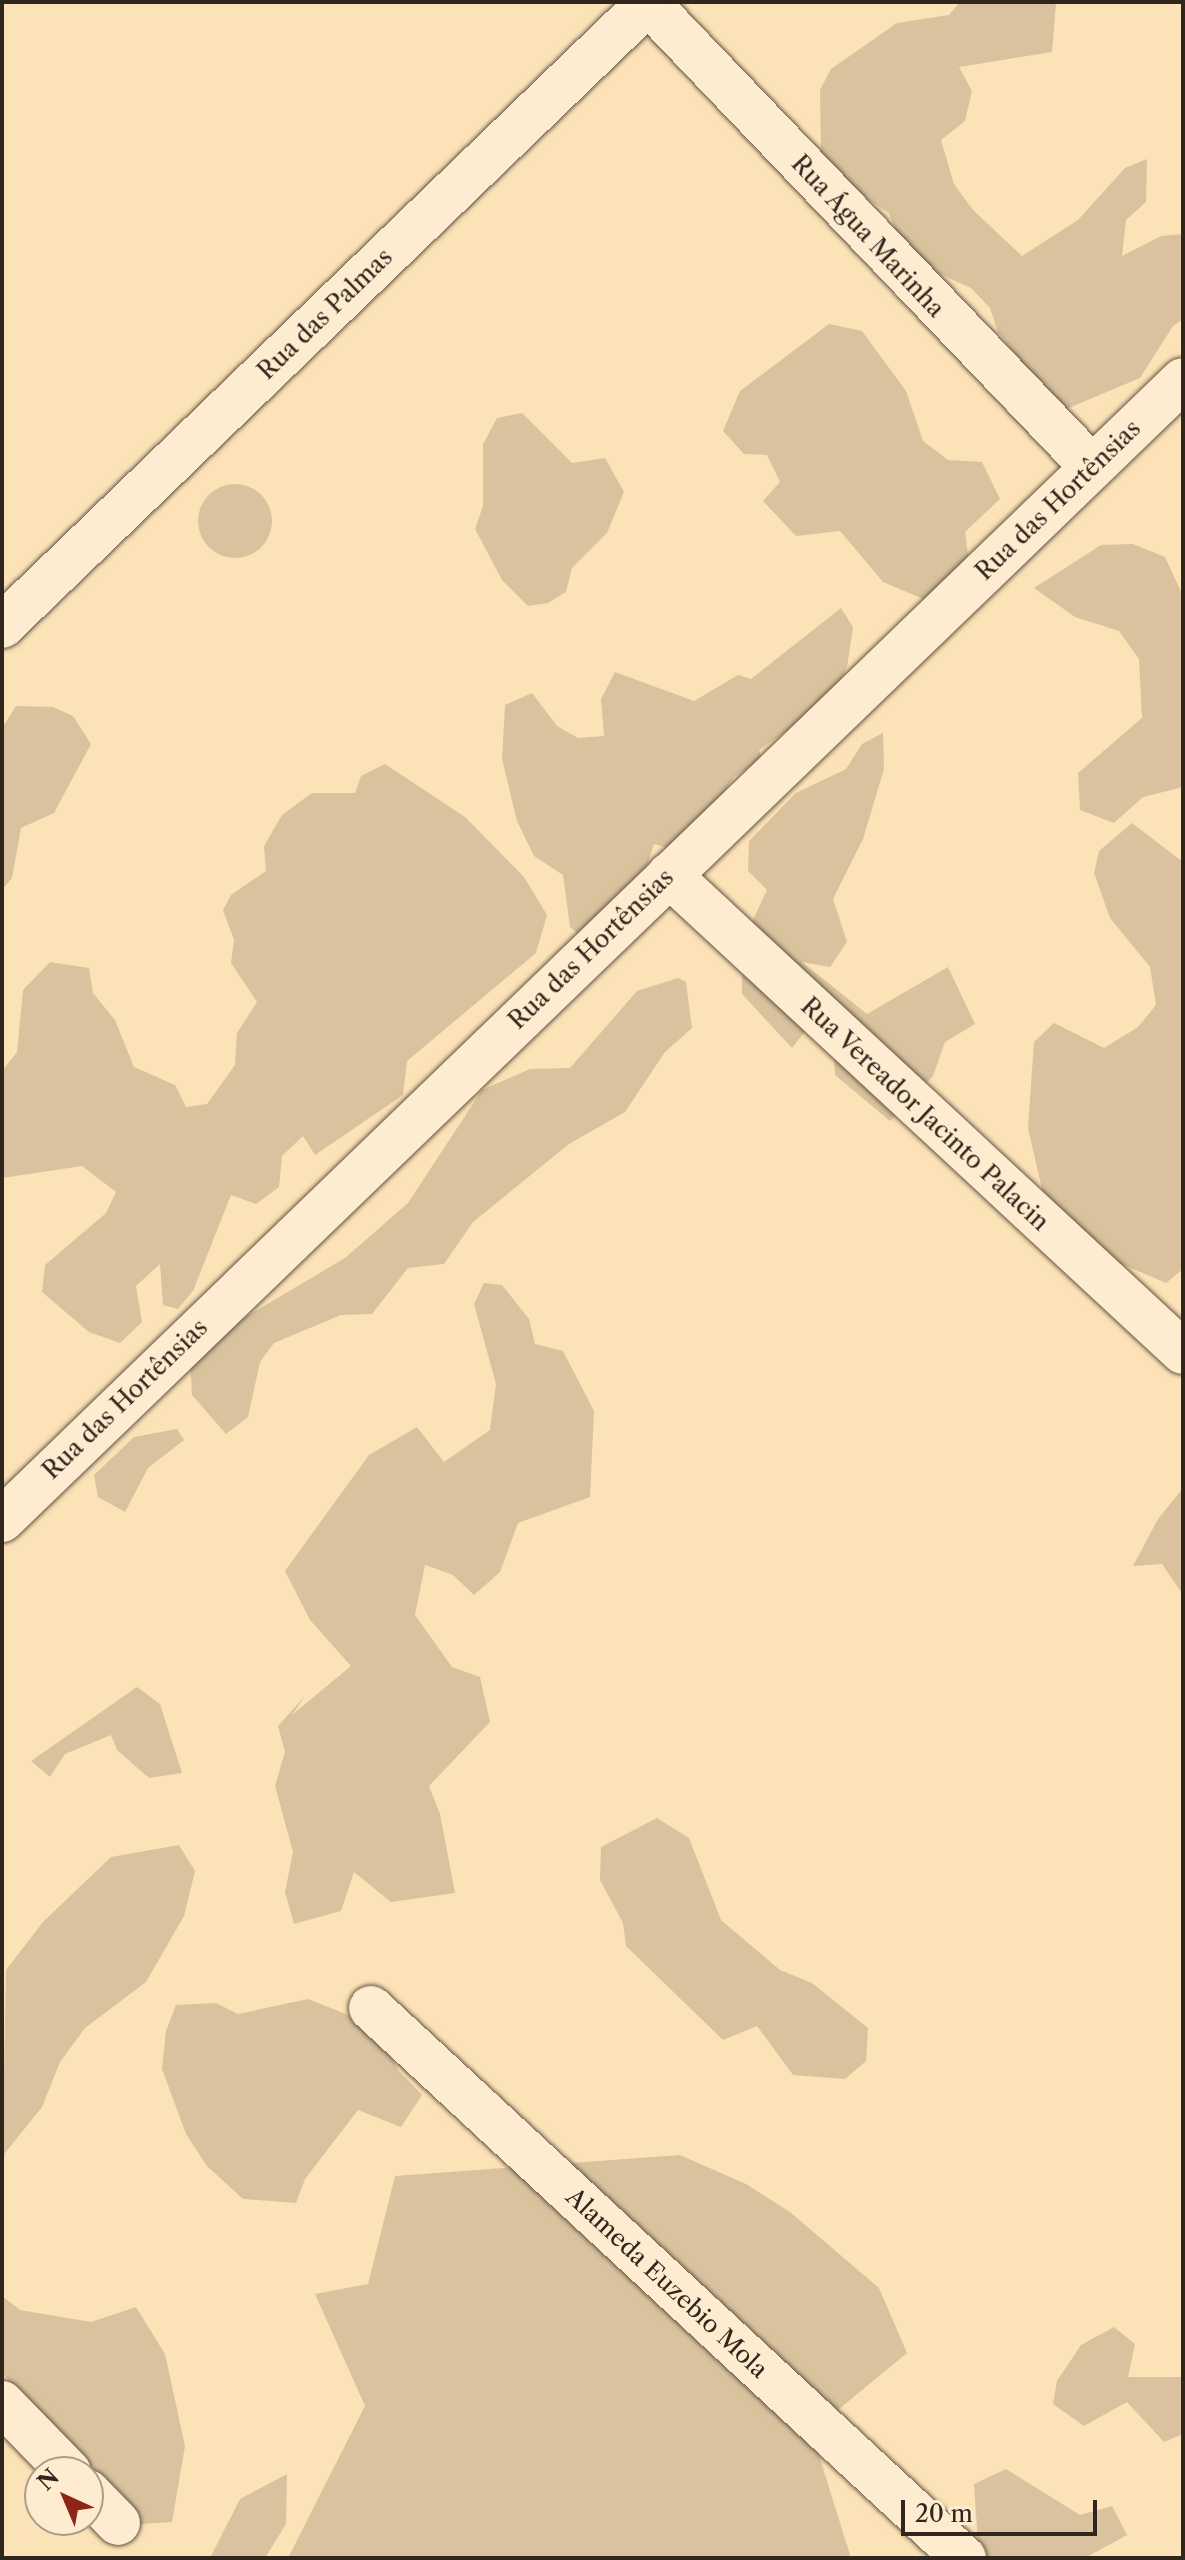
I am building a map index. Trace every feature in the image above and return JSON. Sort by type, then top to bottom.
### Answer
[{"type":"street","name":"Rua Água Marinha","points":[[648,2],[1092,467]]},
{"type":"street","name":"Rua das Palmas","points":[[2,626],[648,2]]},
{"type":"street","name":"Rua das Hortênsias","points":[[2,1520],[1183,380]]},
{"type":"street","name":"Rua Vereador Jacinto Palacin","points":[[669,875],[1183,1352]]},
{"type":"street","name":"Alameda Euzebio Mola","points":[[371,2008],[964,2558]]},
{"type":"street","points":[[2,2403],[53,2456]]},
{"type":"street","points":[[104,2509],[118,2523]]},
{"type":"shaded area","points":[[960,2],[1056,3],[1052,52],[959,67],[972,91],[965,121],[941,140],[954,184],[973,210],[1022,256],[1078,220],[1125,168],[1147,159],[1146,202],[1126,220],[1122,256],[1161,236],[1183,234],[1183,319],[1173,326],[1140,378],[1059,412],[1024,397],[1018,358],[998,332],[990,308],[971,288],[920,265],[899,240],[889,213],[849,187],[821,158],[820,90],[831,69],[897,23],[949,15]]},
{"type":"shaded area","points":[[829,324],[862,331],[906,391],[923,441],[948,460],[982,462],[1000,499],[965,532],[968,555],[956,579],[933,603],[883,582],[840,531],[796,536],[763,501],[780,482],[767,455],[744,454],[723,431],[740,391]]},
{"type":"shaded area","points":[[522,413],[572,463],[605,458],[624,492],[607,533],[572,568],[566,592],[548,603],[528,606],[502,580],[475,529],[483,506],[483,444],[497,418]]},
{"type":"shaded area","points":[[242,484],[262,494],[270,507],[270,535],[262,548],[249,556],[228,558],[208,548],[200,535],[198,514],[208,494],[221,486]]},
{"type":"shaded area","points":[[1133,544],[1165,557],[1183,596],[1183,787],[1143,797],[1114,823],[1080,810],[1078,773],[1142,718],[1139,659],[1119,631],[1075,617],[1034,588],[1101,545]]},
{"type":"shaded area","points":[[841,608],[853,627],[847,667],[830,701],[759,750],[762,759],[734,777],[683,852],[654,844],[644,875],[585,939],[570,927],[563,875],[534,856],[517,821],[502,759],[505,705],[532,693],[557,726],[578,738],[604,736],[601,699],[615,672],[694,701],[738,675],[751,679]]},
{"type":"shaded area","points":[[16,706],[53,707],[73,716],[91,744],[54,813],[21,828],[12,878],[2,890],[2,728]]},
{"type":"shaded area","points":[[883,733],[884,769],[863,839],[833,899],[847,942],[830,967],[802,962],[867,1014],[948,967],[975,1024],[945,1042],[933,1076],[890,1121],[835,1075],[831,999],[792,1048],[742,994],[742,943],[767,890],[748,871],[749,841],[796,793],[846,769],[862,744]]},
{"type":"shaded area","points":[[385,764],[465,817],[524,877],[547,915],[536,953],[407,1061],[403,1095],[315,1155],[303,1136],[282,1156],[279,1187],[256,1204],[231,1195],[193,1291],[178,1309],[163,1305],[160,1264],[136,1286],[142,1322],[120,1343],[89,1332],[42,1292],[45,1265],[106,1213],[116,1192],[82,1166],[2,1178],[2,1071],[17,1052],[23,990],[50,962],[89,968],[93,993],[115,1020],[134,1067],[175,1085],[186,1107],[207,1104],[235,1065],[237,1033],[257,1002],[231,963],[234,940],[223,910],[231,895],[266,871],[264,846],[282,815],[312,793],[355,793],[361,776]]},
{"type":"shaded area","points":[[1132,823],[1183,862],[1183,1269],[1166,1283],[1110,1259],[1043,1193],[1028,1128],[1034,1042],[1054,1023],[1104,1048],[1138,1027],[1156,1005],[1150,967],[1110,918],[1094,873],[1099,851]]},
{"type":"shaded area","points":[[678,978],[686,982],[692,1028],[665,1052],[625,1112],[569,1144],[473,1222],[444,1264],[408,1268],[372,1314],[341,1315],[274,1343],[260,1362],[248,1417],[226,1434],[192,1395],[189,1343],[242,1319],[345,1258],[408,1203],[482,1090],[530,1069],[570,1068],[637,991]]},
{"type":"shaded area","points":[[484,1283],[502,1285],[529,1319],[535,1344],[563,1351],[594,1411],[590,1497],[518,1523],[500,1572],[474,1595],[453,1575],[425,1565],[415,1615],[452,1667],[480,1677],[490,1722],[429,1786],[440,1814],[455,1893],[391,1902],[354,1872],[341,1911],[294,1924],[285,1892],[293,1852],[275,1786],[285,1752],[278,1726],[305,1696],[292,1715],[351,1666],[310,1620],[285,1571],[369,1455],[417,1427],[444,1462],[490,1430],[496,1384],[474,1304]]},
{"type":"shaded area","points":[[177,1429],[184,1440],[148,1468],[125,1512],[98,1497],[94,1475],[134,1437]]},
{"type":"shaded area","points":[[1183,1488],[1183,1595],[1162,1564],[1133,1566],[1158,1519]]},
{"type":"shaded area","points":[[137,1687],[160,1704],[182,1773],[149,1778],[117,1750],[111,1735],[65,1754],[50,1777],[31,1761]]},
{"type":"shaded area","points":[[657,1818],[689,1838],[721,1920],[780,1970],[812,1983],[868,2028],[866,2061],[845,2079],[793,2075],[757,2026],[723,2040],[626,1946],[623,1923],[600,1880],[601,1847]]},
{"type":"shaded area","points":[[179,1845],[195,1871],[184,1916],[146,1982],[85,2028],[60,2062],[42,2107],[5,2153],[2,2167],[6,1970],[43,1922],[111,1857]]},
{"type":"shaded area","points":[[308,1999],[371,2024],[399,2071],[422,2095],[401,2127],[358,2110],[305,2179],[296,2203],[243,2199],[207,2166],[186,2134],[162,2069],[166,2031],[176,2005],[216,2003],[238,2014]]},
{"type":"shaded area","points":[[680,2155],[746,2184],[790,2212],[879,2288],[907,2353],[839,2409],[817,2449],[851,2558],[288,2558],[365,2406],[315,2294],[368,2284],[395,2176]]},
{"type":"shaded area","points":[[2,2296],[20,2310],[91,2322],[136,2307],[165,2354],[185,2446],[172,2522],[141,2524],[104,2484],[104,2456],[78,2456],[2,2373]]},
{"type":"shaded area","points":[[1114,2327],[1135,2344],[1128,2377],[1183,2377],[1183,2434],[1164,2442],[1127,2402],[1084,2426],[1053,2404],[1057,2381],[1081,2345]]},
{"type":"shaded area","points":[[1006,2469],[1080,2515],[1112,2506],[1127,2535],[1085,2558],[979,2557],[974,2484]]},
{"type":"shaded area","points":[[287,2474],[286,2524],[265,2558],[210,2558],[240,2499]]}]
